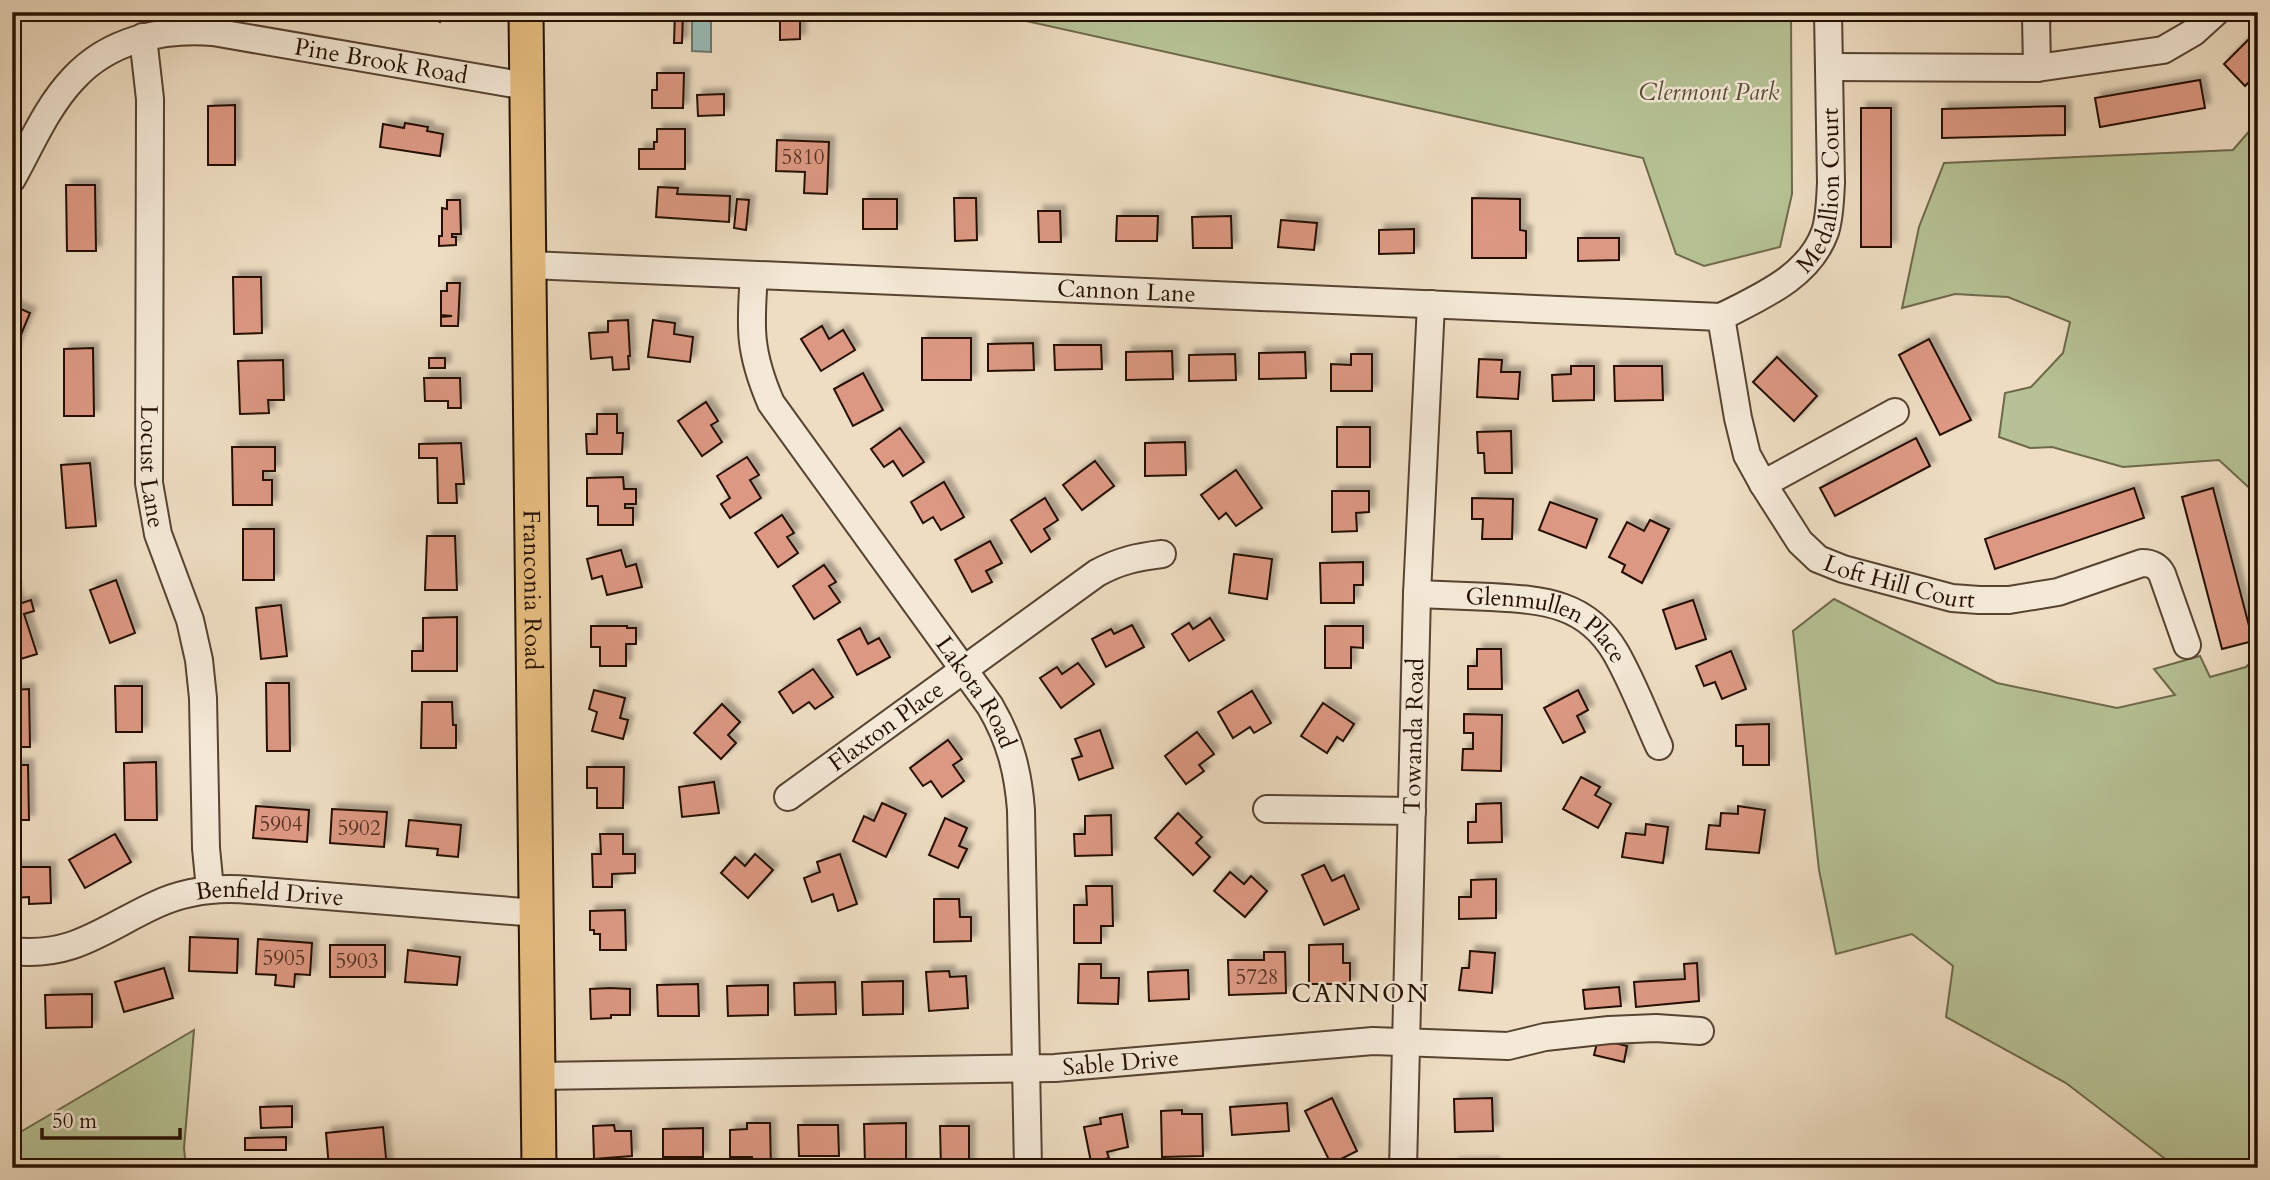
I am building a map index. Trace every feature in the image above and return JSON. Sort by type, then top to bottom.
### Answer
[{"type":"main road","name":"Franconia Road","points":[[526,12],[540,1168]]},
{"type":"street","name":"Medallion Court","points":[[1721,317],[1782,284],[1805,265],[1821,243],[1826,230],[1830,206],[1828,12]]},
{"type":"street","points":[[2037,68],[2036,16],[2041,12]]},
{"type":"street","points":[[1830,67],[2037,68],[2163,50],[2194,32],[2216,12]]},
{"type":"street","name":"Pine Brook Road","points":[[12,179],[52,107],[73,78],[92,61],[121,45],[143,37],[189,30],[213,32],[526,86]]},
{"type":"street","name":"Locust Lane","points":[[143,37],[150,99],[149,483],[158,534],[190,620],[200,660],[206,848],[210,889]]},
{"type":"street","name":"Cannon Lane","points":[[530,265],[1721,317]]},
{"type":"street","name":"Lakota Road","points":[[754,275],[752,344],[759,376],[771,403],[1002,726],[1015,761],[1018,780],[1028,1168]]},
{"type":"street","name":"Towanda Road","points":[[1403,1168],[1417,594],[1431,304]]},
{"type":"street","name":"Loft Hill Court","points":[[1721,317],[1744,441],[1751,462],[1800,542],[1818,559],[1843,569],[1952,598],[1989,600],[2058,592],[2142,563],[2149,563],[2158,567],[2162,574],[2187,645]]},
{"type":"street","points":[[1763,484],[1895,411]]},
{"type":"street","name":"Flaxton Place","points":[[788,797],[1097,573],[1131,558],[1162,554]]},
{"type":"street","name":"Glenmullen Place","points":[[1417,594],[1530,599],[1563,607],[1583,618],[1600,632],[1616,653],[1659,746]]},
{"type":"street","points":[[1267,809],[1412,811]]},
{"type":"street","name":"Benfield Drive","points":[[12,951],[53,951],[75,946],[175,897],[210,889],[537,913]]},
{"type":"street","name":"Sable Drive","points":[[538,1076],[1026,1069],[1130,1063],[1373,1041],[1508,1046],[1545,1037],[1609,1030],[1656,1028],[1700,1031]]},
{"type":"green space","name":"Clermont Park","points":[[986,12],[1791,12],[1792,194],[1780,247],[1704,266],[1676,254],[1643,158]]},
{"type":"green space","points":[[2258,121],[2258,496],[2219,460],[2123,467],[2052,447],[2030,448],[1999,437],[2005,393],[2031,387],[2063,353],[2070,322],[2008,297],[1955,294],[1902,308],[1919,227],[1944,163],[2233,150]]},
{"type":"green space","points":[[1834,599],[1997,683],[2117,708],[2175,695],[2154,669],[2200,656],[2210,677],[2246,667],[2258,655],[2258,1168],[2177,1168],[2066,1083],[1946,1017],[1953,966],[1912,934],[1836,954],[1819,870],[1793,631]]},
{"type":"green space","points":[[194,1030],[184,1148],[186,1168],[12,1168],[12,1137]]},
{"type":"water","points":[[692,19],[711,20],[711,52],[692,51]]},
{"type":"building","points":[[419,12],[451,12],[449,16],[444,14],[440,22]]},
{"type":"building","points":[[675,12],[683,12],[682,43],[674,43]]},
{"type":"building","points":[[780,12],[800,12],[800,39],[780,40]]},
{"type":"building","points":[[1859,12],[1890,12],[1891,18],[1860,18]]},
{"type":"building","points":[[2258,30],[2258,73],[2245,86],[2224,64]]},
{"type":"building","points":[[657,73],[684,73],[683,108],[652,108],[652,90],[657,90]]},
{"type":"building","points":[[2200,80],[2205,108],[2100,127],[2095,98]]},
{"type":"building","points":[[724,94],[724,115],[698,116],[697,95]]},
{"type":"building","points":[[235,105],[235,165],[208,165],[208,106]]},
{"type":"building","points":[[2065,106],[2065,135],[1942,138],[1942,109]]},
{"type":"building","points":[[1861,108],[1891,108],[1891,247],[1861,247]]},
{"type":"building","points":[[405,123],[428,127],[427,131],[443,134],[440,156],[380,147],[383,124],[404,128]]},
{"type":"building","points":[[657,129],[685,129],[685,169],[639,169],[639,149],[654,149]]},
{"type":"building","points":[[777,140],[829,142],[827,194],[804,193],[805,172],[776,171]]},
{"type":"building","points":[[66,185],[95,185],[96,251],[67,251]]},
{"type":"building","points":[[658,187],[678,188],[677,194],[730,196],[729,222],[656,217]]},
{"type":"building","points":[[954,198],[976,198],[977,240],[955,241]]},
{"type":"building","points":[[1472,198],[1520,199],[1520,230],[1526,231],[1526,258],[1472,258]]},
{"type":"building","points":[[737,199],[749,200],[746,230],[734,228]]},
{"type":"building","points":[[863,199],[897,199],[897,229],[863,229]]},
{"type":"building","points":[[447,200],[460,200],[461,234],[452,234],[452,237],[456,237],[456,245],[439,246],[439,236],[442,236],[442,208],[447,209]]},
{"type":"building","points":[[1038,211],[1060,211],[1061,242],[1039,242]]},
{"type":"building","points":[[1117,216],[1158,216],[1157,241],[1116,241]]},
{"type":"building","points":[[1231,216],[1232,248],[1193,248],[1192,217]]},
{"type":"building","points":[[1281,220],[1317,223],[1314,250],[1278,247]]},
{"type":"building","points":[[1414,229],[1414,253],[1379,254],[1379,230]]},
{"type":"building","points":[[1578,238],[1619,238],[1619,260],[1578,261]]},
{"type":"building","points":[[233,277],[261,277],[262,333],[234,334]]},
{"type":"building","points":[[447,283],[460,283],[458,326],[441,326],[441,317],[452,316],[441,315],[441,291],[447,291]]},
{"type":"building","points":[[12,305],[30,313],[12,356]]},
{"type":"building","points":[[628,320],[629,369],[613,370],[612,357],[591,359],[589,333],[608,332],[608,321]]},
{"type":"building","points":[[653,320],[675,323],[674,334],[693,337],[690,362],[648,357]]},
{"type":"building","points":[[822,326],[829,339],[843,330],[855,350],[821,371],[801,339]]},
{"type":"building","points":[[922,338],[971,338],[971,380],[922,380]]},
{"type":"building","points":[[1929,339],[1971,420],[1940,435],[1899,355]]},
{"type":"building","points":[[1033,343],[1034,370],[988,371],[988,344]]},
{"type":"building","points":[[1054,345],[1101,345],[1102,369],[1055,370]]},
{"type":"building","points":[[93,348],[94,416],[64,416],[64,349]]},
{"type":"building","points":[[1172,351],[1173,379],[1126,380],[1126,352]]},
{"type":"building","points":[[1305,352],[1306,378],[1259,379],[1259,353]]},
{"type":"building","points":[[1235,354],[1236,380],[1189,381],[1189,355]]},
{"type":"building","points":[[1351,354],[1372,354],[1372,391],[1331,391],[1331,364],[1351,365]]},
{"type":"building","points":[[1777,357],[1817,396],[1794,421],[1753,382]]},
{"type":"building","points":[[429,358],[445,358],[445,368],[429,368]]},
{"type":"building","points":[[1479,359],[1502,360],[1501,372],[1520,372],[1518,399],[1477,397]]},
{"type":"building","points":[[283,360],[284,400],[268,400],[269,413],[240,414],[238,361]]},
{"type":"building","points":[[1571,366],[1594,366],[1594,400],[1553,401],[1552,375],[1571,374]]},
{"type":"building","points":[[1614,366],[1662,366],[1663,400],[1615,401]]},
{"type":"building","points":[[863,373],[883,410],[853,426],[834,389]]},
{"type":"building","points":[[424,378],[460,378],[461,408],[448,408],[448,401],[425,401]]},
{"type":"building","points":[[706,402],[718,421],[711,425],[722,442],[702,456],[678,421]]},
{"type":"building","points":[[597,414],[617,414],[617,433],[623,433],[622,454],[587,454],[586,434],[597,434]]},
{"type":"building","points":[[1337,427],[1370,427],[1370,467],[1337,467]]},
{"type":"building","points":[[900,428],[924,462],[903,476],[893,461],[884,467],[871,449]]},
{"type":"building","points":[[1511,431],[1512,473],[1485,473],[1484,453],[1478,453],[1477,432]]},
{"type":"building","points":[[1916,438],[1930,466],[1835,516],[1820,488]]},
{"type":"building","points":[[1185,442],[1186,475],[1145,476],[1145,443]]},
{"type":"building","points":[[461,443],[464,484],[456,484],[457,503],[438,503],[437,458],[419,458],[419,444]]},
{"type":"building","points":[[232,447],[275,447],[275,471],[263,471],[263,480],[272,480],[272,505],[233,505]]},
{"type":"building","points":[[747,457],[759,475],[750,480],[761,498],[730,518],[721,504],[730,498],[717,476]]},
{"type":"building","points":[[1095,461],[1114,486],[1082,510],[1063,485]]},
{"type":"building","points":[[90,463],[96,526],[66,528],[61,465]]},
{"type":"building","points":[[1236,470],[1262,508],[1236,526],[1226,513],[1219,519],[1201,495]]},
{"type":"building","points":[[623,477],[624,489],[636,489],[636,504],[625,504],[625,508],[633,508],[633,525],[598,525],[598,506],[587,506],[587,478]]},
{"type":"building","points":[[944,482],[964,517],[941,530],[933,517],[923,523],[911,502]]},
{"type":"building","points":[[2134,488],[2144,518],[1995,569],[1985,539]]},
{"type":"building","points":[[2213,488],[2253,641],[2222,649],[2182,497]]},
{"type":"building","points":[[1332,491],[1369,491],[1369,512],[1356,513],[1357,531],[1332,532]]},
{"type":"building","points":[[1045,498],[1058,520],[1044,529],[1050,539],[1031,552],[1011,520]]},
{"type":"building","points":[[1472,498],[1513,499],[1512,539],[1482,539],[1483,519],[1472,519]]},
{"type":"building","points":[[1550,502],[1597,519],[1586,548],[1539,530]]},
{"type":"building","points":[[782,515],[794,533],[787,537],[798,553],[778,567],[755,533]]},
{"type":"building","points":[[1650,520],[1669,529],[1642,583],[1622,572],[1625,565],[1609,557],[1627,522],[1644,531]]},
{"type":"building","points":[[243,529],[274,529],[274,580],[243,580]]},
{"type":"building","points":[[427,536],[455,536],[457,590],[425,590]]},
{"type":"building","points":[[990,541],[1002,563],[986,571],[992,582],[972,592],[955,560]]},
{"type":"building","points":[[621,550],[626,567],[636,564],[642,587],[607,595],[602,576],[592,579],[587,559]]},
{"type":"building","points":[[1234,554],[1272,559],[1267,599],[1229,593]]},
{"type":"building","points":[[1363,562],[1363,585],[1354,585],[1354,603],[1321,603],[1320,563]]},
{"type":"building","points":[[824,565],[836,582],[829,586],[840,602],[814,619],[793,586]]},
{"type":"building","points":[[116,580],[135,633],[110,643],[90,590]]},
{"type":"building","points":[[12,584],[19,604],[31,600],[34,611],[24,614],[37,654],[14,661],[12,655]]},
{"type":"building","points":[[1693,600],[1706,639],[1676,649],[1663,610]]},
{"type":"building","points":[[281,605],[287,656],[261,659],[256,608]]},
{"type":"building","points":[[457,617],[457,671],[412,671],[412,651],[423,651],[423,618]]},
{"type":"building","points":[[1210,618],[1224,640],[1189,661],[1172,634],[1189,623],[1193,629]]},
{"type":"building","points":[[1132,625],[1144,647],[1106,667],[1092,639],[1111,629],[1114,634]]},
{"type":"building","points":[[591,626],[636,628],[636,644],[626,644],[626,666],[600,666],[600,647],[591,647]]},
{"type":"building","points":[[1325,626],[1363,626],[1363,648],[1351,647],[1351,668],[1325,668]]},
{"type":"building","points":[[860,628],[868,644],[879,638],[890,657],[857,675],[838,640]]},
{"type":"building","points":[[1477,649],[1501,649],[1502,689],[1468,689],[1468,666],[1477,666]]},
{"type":"building","points":[[1731,651],[1746,689],[1722,699],[1715,682],[1704,686],[1696,666]]},
{"type":"building","points":[[1078,663],[1094,684],[1061,708],[1040,678],[1057,667],[1062,674]]},
{"type":"building","points":[[813,669],[833,697],[815,709],[809,702],[793,713],[779,692]]},
{"type":"building","points":[[266,683],[289,683],[290,751],[267,751]]},
{"type":"building","points":[[115,686],[142,686],[142,732],[116,732]]},
{"type":"building","points":[[29,689],[30,747],[12,747],[12,690]]},
{"type":"building","points":[[594,690],[625,698],[620,718],[628,720],[623,739],[592,731],[597,712],[589,709]]},
{"type":"building","points":[[1578,690],[1588,710],[1577,716],[1585,732],[1563,743],[1544,708]]},
{"type":"building","points":[[1252,691],[1271,723],[1254,733],[1250,727],[1233,738],[1218,712]]},
{"type":"building","points":[[422,702],[452,702],[456,748],[421,748]]},
{"type":"building","points":[[1323,703],[1354,724],[1343,741],[1337,737],[1327,753],[1301,736]]},
{"type":"building","points":[[722,704],[740,722],[728,735],[736,743],[721,759],[694,733]]},
{"type":"building","points":[[1464,714],[1502,715],[1501,771],[1462,770],[1463,749],[1473,749],[1473,733],[1464,733]]},
{"type":"building","points":[[1769,724],[1769,765],[1743,765],[1743,746],[1736,746],[1736,725]]},
{"type":"building","points":[[1100,730],[1113,768],[1079,780],[1072,759],[1082,756],[1075,739]]},
{"type":"building","points":[[1197,732],[1214,754],[1199,765],[1204,771],[1186,784],[1165,756]]},
{"type":"building","points":[[948,740],[962,759],[953,765],[964,781],[942,797],[931,781],[923,786],[910,768]]},
{"type":"building","points":[[156,762],[157,820],[125,820],[124,763]]},
{"type":"building","points":[[12,765],[28,765],[29,820],[12,820]]},
{"type":"building","points":[[587,767],[624,767],[623,808],[597,808],[597,788],[587,788]]},
{"type":"building","points":[[1581,777],[1600,787],[1595,795],[1611,804],[1598,828],[1563,809]]},
{"type":"building","points":[[714,782],[719,813],[682,817],[679,787]]},
{"type":"building","points":[[882,803],[906,814],[886,857],[853,841],[864,816],[874,821]]},
{"type":"building","points":[[1501,803],[1502,842],[1468,843],[1468,822],[1476,822],[1476,804]]},
{"type":"building","points":[[256,806],[309,810],[307,842],[253,838]]},
{"type":"building","points":[[1738,806],[1765,810],[1759,853],[1706,849],[1709,825],[1720,826],[1721,813],[1738,814]]},
{"type":"building","points":[[332,809],[387,812],[384,847],[330,843]]},
{"type":"building","points":[[1178,813],[1202,837],[1196,843],[1210,857],[1193,875],[1155,838]]},
{"type":"building","points":[[1111,815],[1112,855],[1075,856],[1074,834],[1085,834],[1085,816]]},
{"type":"building","points":[[945,818],[967,828],[959,846],[967,849],[958,868],[929,855]]},
{"type":"building","points":[[409,820],[461,825],[458,857],[437,855],[438,849],[406,846]]},
{"type":"building","points":[[1646,824],[1668,827],[1663,863],[1622,857],[1626,833],[1645,835]]},
{"type":"building","points":[[115,834],[131,862],[85,888],[69,860]]},
{"type":"building","points":[[600,834],[623,834],[623,854],[635,854],[635,873],[612,874],[612,887],[593,887],[592,854],[601,854]]},
{"type":"building","points":[[755,854],[773,870],[748,898],[721,873],[735,857],[745,866]]},
{"type":"building","points":[[840,854],[857,904],[838,911],[833,894],[812,902],[804,878],[820,872],[817,862]]},
{"type":"building","points":[[1324,865],[1332,881],[1344,875],[1359,909],[1324,925],[1302,875]]},
{"type":"building","points":[[12,867],[50,867],[51,903],[29,904],[29,897],[12,898]]},
{"type":"building","points":[[1230,872],[1244,884],[1251,876],[1267,891],[1245,917],[1214,891]]},
{"type":"building","points":[[1496,879],[1496,918],[1459,919],[1459,897],[1471,897],[1471,880]]},
{"type":"building","points":[[1086,886],[1112,886],[1113,926],[1101,926],[1101,943],[1074,943],[1074,905],[1087,905]]},
{"type":"building","points":[[934,899],[959,899],[960,917],[971,917],[971,941],[934,942]]},
{"type":"building","points":[[625,910],[626,950],[600,950],[600,934],[594,934],[594,930],[590,930],[590,911]]},
{"type":"building","points":[[190,937],[238,939],[237,973],[189,971]]},
{"type":"building","points":[[258,939],[312,943],[310,975],[295,974],[294,987],[275,985],[276,975],[256,974]]},
{"type":"building","points":[[1343,944],[1343,963],[1350,963],[1350,984],[1309,984],[1309,945]]},
{"type":"building","points":[[330,945],[385,945],[385,977],[330,977]]},
{"type":"building","points":[[408,950],[460,957],[457,985],[405,982]]},
{"type":"building","points":[[1470,951],[1495,953],[1492,993],[1459,990],[1462,968],[1469,968]]},
{"type":"building","points":[[1264,952],[1285,952],[1286,993],[1229,995],[1228,960],[1264,960]]},
{"type":"building","points":[[1697,963],[1699,1001],[1636,1007],[1634,982],[1685,979],[1684,964]]},
{"type":"building","points":[[1079,964],[1101,964],[1101,978],[1119,978],[1118,1004],[1078,1003]]},
{"type":"building","points":[[164,968],[173,998],[124,1012],[115,982]]},
{"type":"building","points":[[1188,970],[1189,999],[1149,1001],[1148,972]]},
{"type":"building","points":[[949,971],[950,977],[966,976],[968,1008],[929,1011],[926,972]]},
{"type":"building","points":[[903,981],[903,1014],[863,1015],[862,982]]},
{"type":"building","points":[[835,982],[836,1014],[795,1015],[794,983]]},
{"type":"building","points":[[698,984],[699,1016],[658,1016],[657,985]]},
{"type":"building","points":[[768,985],[768,1015],[728,1016],[727,986]]},
{"type":"building","points":[[1619,987],[1621,1006],[1585,1009],[1583,990]]},
{"type":"building","points":[[590,989],[630,989],[630,1015],[591,1019]]},
{"type":"building","points":[[92,994],[92,1027],[46,1028],[45,995]]},
{"type":"building","points":[[1598,1039],[1627,1046],[1624,1062],[1594,1055]]},
{"type":"building","points":[[1332,1098],[1357,1151],[1331,1164],[1305,1111]]},
{"type":"building","points":[[1492,1098],[1493,1131],[1455,1132],[1454,1099]]},
{"type":"building","points":[[1287,1103],[1289,1131],[1232,1135],[1230,1107]]},
{"type":"building","points":[[292,1106],[292,1127],[261,1128],[260,1107]]},
{"type":"building","points":[[1182,1110],[1182,1114],[1202,1114],[1203,1156],[1162,1157],[1161,1111]]},
{"type":"building","points":[[1122,1114],[1128,1147],[1107,1152],[1109,1158],[1091,1162],[1084,1127],[1101,1124],[1100,1118]]},
{"type":"building","points":[[747,1123],[770,1123],[771,1168],[752,1168],[752,1157],[730,1157],[730,1130],[747,1129]]},
{"type":"building","points":[[906,1123],[906,1164],[865,1165],[864,1124]]},
{"type":"building","points":[[614,1125],[615,1131],[631,1131],[632,1156],[594,1159],[593,1126]]},
{"type":"building","points":[[798,1125],[838,1125],[839,1156],[799,1156]]},
{"type":"building","points":[[940,1126],[969,1126],[969,1168],[941,1168]]},
{"type":"building","points":[[383,1127],[387,1168],[329,1168],[326,1133]]},
{"type":"building","points":[[703,1128],[703,1157],[663,1157],[663,1129]]},
{"type":"building","points":[[286,1137],[286,1150],[245,1150],[245,1138]]},
{"type":"building","points":[[1494,1163],[1494,1168],[1454,1168],[1454,1164]]},
{"type":"district","name":"CANNON","points":[[1361,993]]}]
